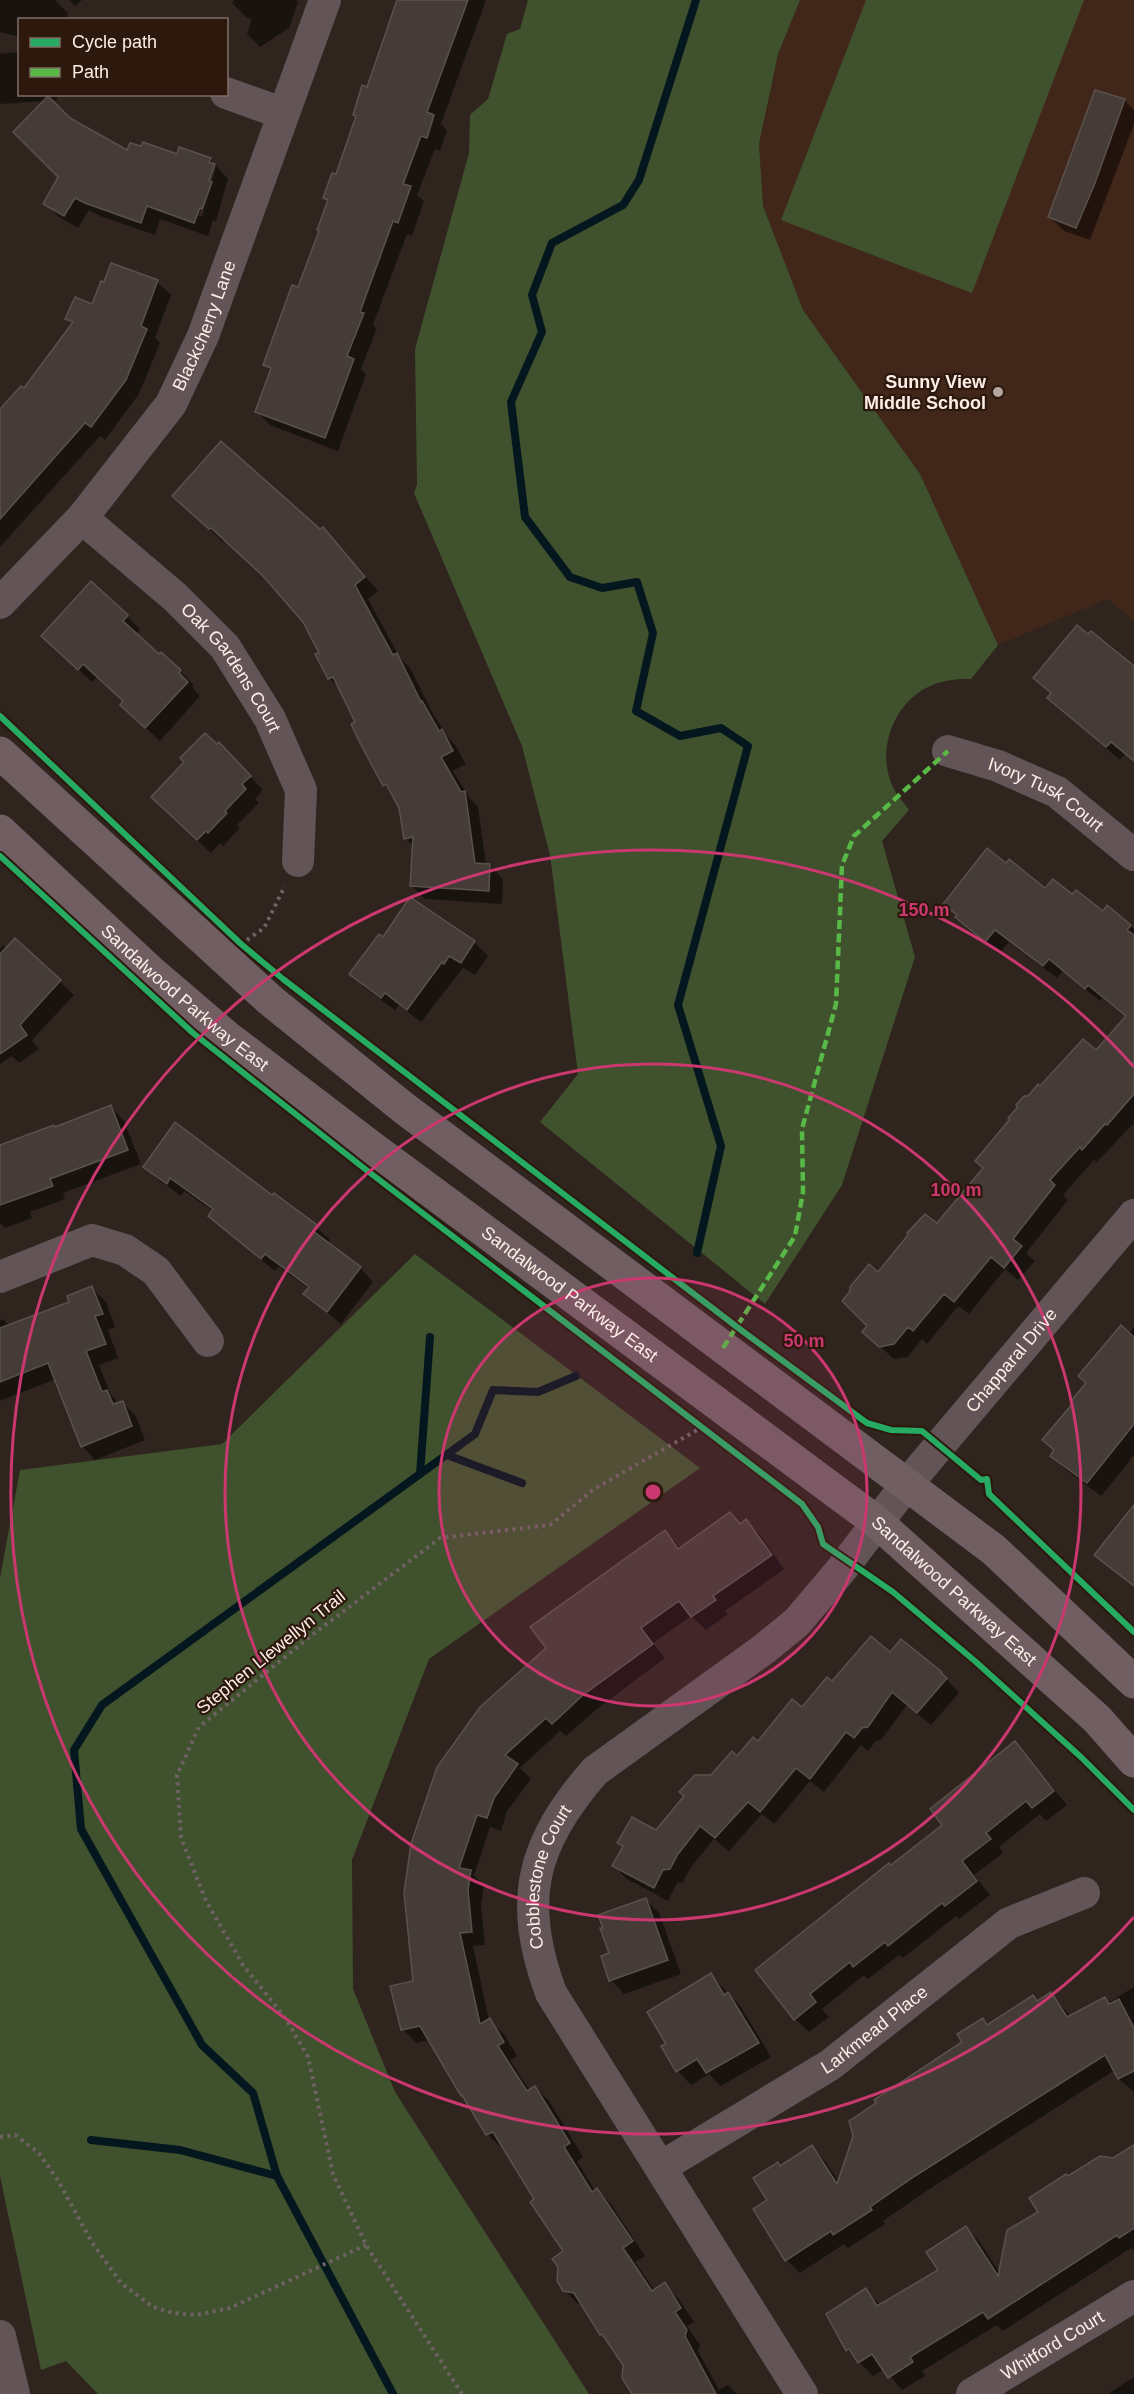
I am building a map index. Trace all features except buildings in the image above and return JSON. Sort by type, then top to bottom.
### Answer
[{"type":"main road","name":"Sandalwood Parkway East","points":[[0,753],[270,1000],[892,1505],[1097,1719],[1134,1761]]},
{"type":"main road","name":"Sandalwood Parkway East","points":[[0,831],[150,971],[227,1037],[389,1161],[892,1505],[994,1550],[1134,1682]]},
{"type":"street","name":"Blackcherry Lane","points":[[0,603],[82,518],[171,404],[203,336],[282,113],[325,0]]},
{"type":"street","points":[[228,94],[282,113]]},
{"type":"street","name":"Oak Gardens Court","points":[[82,518],[175,597],[225,647],[270,719],[301,790],[298,861]]},
{"type":"street","name":"Ivory Tusk Court","points":[[948,751],[998,766],[1057,792],[1134,855]]},
{"type":"street","name":"Chapparal Drive","points":[[892,1505],[1134,1215]]},
{"type":"street","points":[[0,1277],[92,1240],[125,1250],[156,1271],[208,1341]]},
{"type":"street","name":"Cobblestone Court","points":[[802,2394],[551,1993],[537,1952],[533,1906],[535,1878],[543,1849],[556,1821],[595,1771],[784,1634],[841,1570],[892,1505]]},
{"type":"street","name":"Larkmead Place","points":[[661,2167],[830,2065],[1009,1923],[1084,1893]]},
{"type":"street","name":"Whitford Court","points":[[972,2394],[1134,2296]]},
{"type":"street","points":[[0,2336],[14,2394]]},
{"type":"path","points":[[250,951],[241,944],[264,928],[298,861]]},
{"type":"path","points":[[693,1420],[711,1434]]},
{"type":"path","points":[[0,2137],[15,2135],[39,2153],[57,2179],[93,2244],[122,2283],[153,2307],[173,2313],[196,2315],[230,2308],[366,2245]]},
{"type":"shaded area","name":"Sunny View Middle School","points":[[800,0],[1134,0],[1134,621],[1107,599],[998,645],[920,474],[803,310],[763,206],[759,144],[778,54]]},
{"type":"green space","points":[[528,0],[800,0],[778,54],[759,144],[763,206],[803,310],[920,474],[998,645],[971,679],[937,683],[914,696],[896,719],[890,733],[886,763],[889,777],[895,791],[909,810],[882,841],[915,957],[842,1185],[765,1304],[540,1122],[578,1074],[550,855],[522,746],[414,493],[417,485],[415,349],[469,153],[470,115],[488,99],[507,34],[520,29]]},
{"type":"green space","points":[[866,0],[1084,0],[972,293],[781,220]]},
{"type":"green space","points":[[415,1254],[700,1468],[429,1659],[352,1860],[353,1989],[395,2092],[589,2394],[98,2394],[66,2361],[41,2370],[0,2176],[0,1578],[20,1470],[222,1444]]},
{"type":"waterway","points":[[696,0],[639,180],[623,205],[552,243],[532,295],[542,332],[511,402],[525,517],[570,577],[602,588],[637,582],[653,633],[636,711],[680,736],[721,728],[748,746],[678,1005],[721,1146],[697,1253]]},
{"type":"waterway","points":[[420,1474],[430,1337]]},
{"type":"waterway","points":[[393,2394],[277,2176],[253,2093],[202,2045],[81,1829],[74,1750],[102,1705],[475,1434],[493,1390],[538,1392],[576,1376]]},
{"type":"waterway","points":[[447,1455],[522,1483]]},
{"type":"waterway","points":[[91,2140],[180,2150],[277,2176]]},
{"type":"marked path","points":[[723,1348],[795,1236],[803,1192],[802,1129],[836,1004],[842,865],[854,836],[948,751]]},
{"type":"cycle path","points":[[0,716],[241,944],[283,979],[737,1327],[867,1423],[891,1430],[922,1431],[981,1480],[987,1479],[989,1494],[1134,1632]]},
{"type":"cycle path","points":[[0,856],[193,1033],[365,1169],[802,1504],[818,1527],[823,1544],[893,1592],[976,1662],[1082,1758],[1134,1810]]},
{"type":"place","name":"Sunny View Middle School","points":[[998,392]]}]
